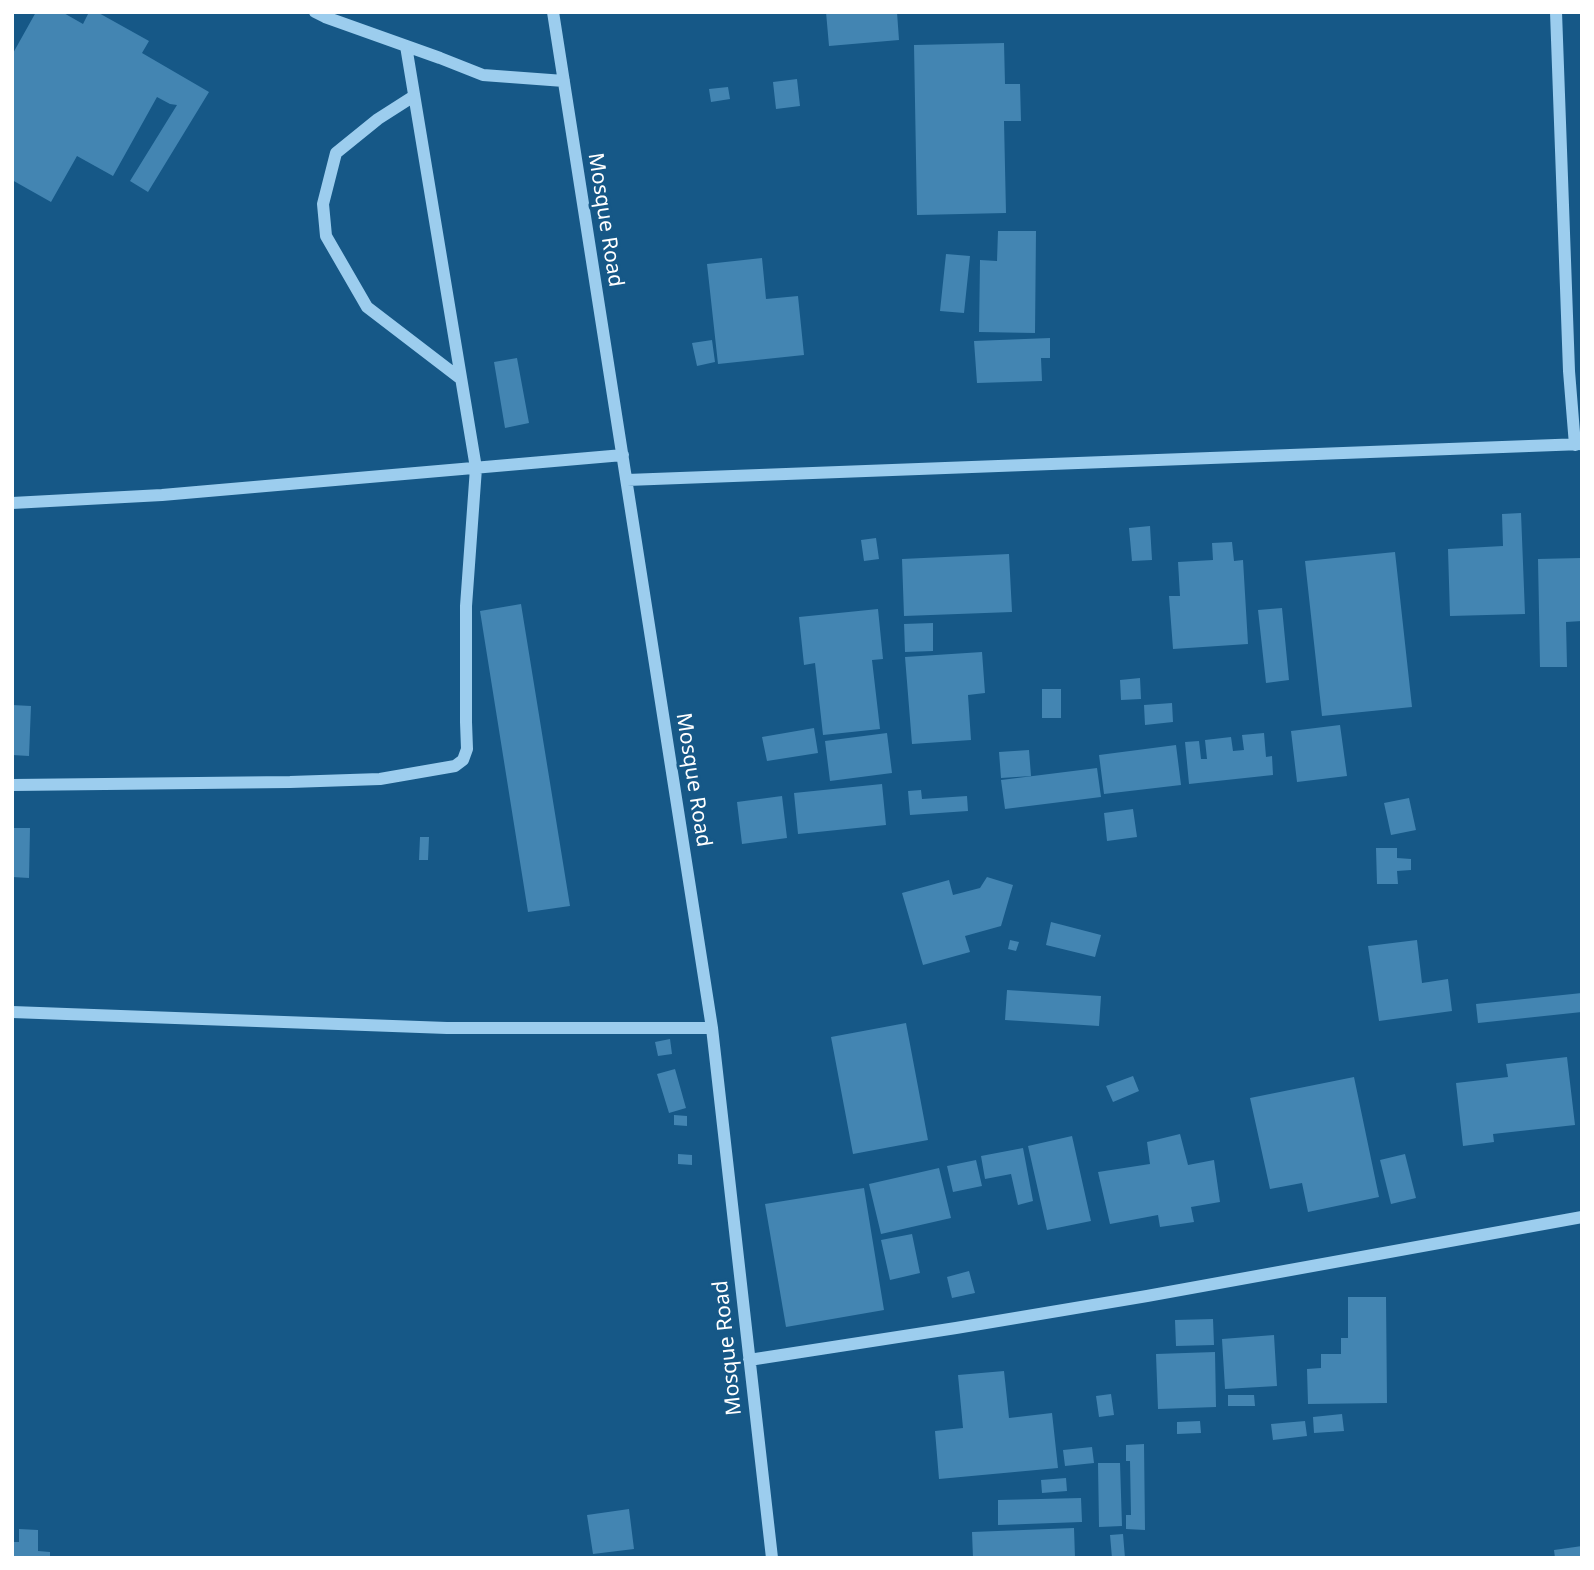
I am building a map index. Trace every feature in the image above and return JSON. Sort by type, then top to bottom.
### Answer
[{"type":"street","points":[[315,12],[325,18],[483,75],[564,81]]},
{"type":"street","name":"Mosque Road","points":[[552,12],[712,1028],[772,1558]]},
{"type":"street","points":[[627,480],[1578,444],[1569,371],[1556,12]]},
{"type":"street","points":[[12,785],[206,784],[380,779],[455,766],[463,760],[467,749],[466,606],[476,468],[406,46]]},
{"type":"street","points":[[414,96],[378,119],[336,153],[323,204],[326,236],[366,307],[461,380]]},
{"type":"street","points":[[12,503],[162,495],[623,455]]},
{"type":"street","points":[[12,1012],[447,1028],[712,1028]]},
{"type":"street","points":[[749,1360],[1147,1296],[1582,1217]]},
{"type":"building","points":[[36,12],[62,12],[83,24],[89,12],[97,12],[149,41],[142,53],[209,92],[148,192],[130,181],[177,105],[157,97],[113,176],[77,156],[51,202],[12,180],[12,55]]},
{"type":"building","points":[[826,12],[897,12],[899,40],[829,46]]},
{"type":"building","points":[[1004,43],[1005,84],[1020,84],[1021,121],[1004,121],[1006,213],[917,215],[914,45]]},
{"type":"building","points":[[797,79],[800,106],[776,109],[773,82]]},
{"type":"building","points":[[728,87],[730,99],[711,102],[709,89]]},
{"type":"building","points":[[998,231],[1036,231],[1035,333],[979,332],[980,260],[997,261]]},
{"type":"building","points":[[946,254],[970,256],[964,313],[940,311]]},
{"type":"building","points":[[762,258],[766,299],[798,296],[804,355],[718,364],[707,264]]},
{"type":"building","points":[[1050,338],[1050,358],[1041,358],[1042,381],[977,383],[974,341]]},
{"type":"building","points":[[712,340],[715,362],[697,366],[692,343]]},
{"type":"building","points":[[517,358],[529,423],[505,428],[494,362]]},
{"type":"building","points":[[1521,513],[1525,614],[1450,616],[1448,549],[1503,546],[1502,514]]},
{"type":"building","points":[[1150,526],[1152,560],[1132,561],[1129,528]]},
{"type":"building","points":[[876,538],[879,559],[864,561],[861,540]]},
{"type":"building","points":[[1232,542],[1234,561],[1243,560],[1248,644],[1173,649],[1169,596],[1180,596],[1178,562],[1213,560],[1212,543]]},
{"type":"building","points":[[1395,552],[1412,707],[1322,716],[1305,561]]},
{"type":"building","points":[[1009,554],[1012,612],[904,616],[902,559]]},
{"type":"building","points":[[1582,558],[1582,621],[1566,622],[1567,667],[1540,667],[1538,559]]},
{"type":"building","points":[[521,604],[570,906],[528,912],[480,611]]},
{"type":"building","points":[[1282,608],[1289,680],[1266,683],[1258,610]]},
{"type":"building","points":[[878,609],[883,659],[872,660],[880,729],[823,735],[815,663],[804,665],[799,617]]},
{"type":"building","points":[[933,623],[933,651],[905,652],[904,624]]},
{"type":"building","points":[[982,652],[985,693],[968,695],[971,740],[912,744],[905,657]]},
{"type":"building","points":[[1140,678],[1141,699],[1121,700],[1120,680]]},
{"type":"building","points":[[1042,689],[1061,689],[1061,718],[1042,718]]},
{"type":"building","points":[[1172,703],[1173,722],[1145,725],[1144,705]]},
{"type":"building","points":[[12,705],[31,706],[29,756],[12,755]]},
{"type":"building","points":[[1340,725],[1347,776],[1297,782],[1291,731]]},
{"type":"building","points":[[814,728],[818,753],[767,761],[762,737]]},
{"type":"building","points":[[887,733],[892,773],[830,781],[825,741]]},
{"type":"building","points":[[1264,733],[1266,757],[1272,756],[1273,775],[1189,784],[1185,742],[1199,741],[1201,759],[1207,759],[1205,740],[1231,737],[1233,751],[1244,750],[1242,735]]},
{"type":"building","points":[[1176,745],[1181,785],[1104,794],[1099,755]]},
{"type":"building","points":[[1029,750],[1031,776],[1001,778],[999,752]]},
{"type":"building","points":[[1097,768],[1101,797],[1005,809],[1001,780]]},
{"type":"building","points":[[882,784],[886,825],[798,834],[794,793]]},
{"type":"building","points":[[921,790],[922,799],[967,796],[968,811],[910,815],[908,791]]},
{"type":"building","points":[[782,796],[787,838],[742,844],[737,802]]},
{"type":"building","points":[[1409,798],[1416,830],[1391,835],[1384,803]]},
{"type":"building","points":[[1133,809],[1137,837],[1107,841],[1104,813]]},
{"type":"building","points":[[12,828],[30,828],[29,878],[12,877]]},
{"type":"building","points":[[420,837],[429,837],[428,860],[419,860]]},
{"type":"building","points":[[1376,848],[1397,848],[1397,858],[1411,859],[1411,870],[1397,871],[1398,884],[1377,884]]},
{"type":"building","points":[[987,877],[1013,885],[1001,926],[965,936],[970,952],[923,965],[902,893],[949,880],[953,895],[980,888]]},
{"type":"building","points":[[1051,922],[1101,935],[1095,957],[1046,945]]},
{"type":"building","points":[[1010,940],[1019,942],[1016,951],[1008,949]]},
{"type":"building","points":[[1417,940],[1422,983],[1448,979],[1452,1011],[1379,1021],[1368,946]]},
{"type":"building","points":[[1007,990],[1101,996],[1099,1026],[1005,1020]]},
{"type":"building","points":[[1582,993],[1582,1012],[1478,1023],[1476,1004]]},
{"type":"building","points":[[906,1023],[928,1140],[853,1154],[831,1037]]},
{"type":"building","points":[[670,1039],[672,1054],[658,1056],[655,1042]]},
{"type":"building","points":[[1567,1057],[1575,1125],[1493,1134],[1494,1142],[1463,1146],[1456,1083],[1508,1077],[1506,1064]]},
{"type":"building","points":[[675,1069],[686,1108],[669,1113],[657,1074]]},
{"type":"building","points":[[1133,1076],[1139,1091],[1113,1102],[1106,1086]]},
{"type":"building","points":[[1354,1077],[1379,1197],[1308,1212],[1302,1183],[1270,1189],[1250,1098]]},
{"type":"building","points":[[674,1115],[687,1116],[687,1126],[674,1125]]},
{"type":"building","points":[[1180,1134],[1188,1165],[1214,1160],[1220,1202],[1191,1207],[1194,1222],[1160,1227],[1158,1215],[1110,1224],[1098,1172],[1150,1164],[1147,1142]]},
{"type":"building","points":[[1072,1136],[1091,1221],[1047,1230],[1028,1146]]},
{"type":"building","points":[[1023,1148],[1033,1201],[1018,1205],[1011,1174],[985,1179],[981,1156]]},
{"type":"building","points":[[678,1154],[692,1155],[692,1165],[678,1164]]},
{"type":"building","points":[[1405,1154],[1416,1198],[1391,1204],[1380,1160]]},
{"type":"building","points":[[976,1160],[982,1186],[953,1192],[947,1166]]},
{"type":"building","points":[[939,1168],[951,1218],[881,1234],[869,1184]]},
{"type":"building","points":[[864,1188],[884,1310],[786,1327],[765,1204]]},
{"type":"building","points":[[912,1234],[920,1273],[890,1280],[881,1240]]},
{"type":"building","points":[[969,1271],[975,1293],[952,1298],[947,1277]]},
{"type":"building","points":[[1348,1297],[1386,1297],[1387,1403],[1308,1404],[1307,1369],[1321,1368],[1321,1354],[1341,1354],[1341,1338],[1348,1338]]},
{"type":"building","points":[[1213,1319],[1214,1345],[1176,1346],[1175,1320]]},
{"type":"building","points":[[1274,1335],[1277,1386],[1225,1389],[1222,1339]]},
{"type":"building","points":[[1215,1352],[1216,1407],[1158,1409],[1156,1354]]},
{"type":"building","points":[[1004,1371],[1009,1418],[1052,1413],[1058,1468],[939,1479],[935,1431],[963,1428],[958,1375]]},
{"type":"building","points":[[1111,1394],[1114,1415],[1099,1417],[1096,1396]]},
{"type":"building","points":[[1228,1395],[1254,1395],[1255,1406],[1228,1406]]},
{"type":"building","points":[[1342,1414],[1344,1431],[1314,1433],[1313,1417]]},
{"type":"building","points":[[1200,1421],[1201,1433],[1177,1434],[1177,1422]]},
{"type":"building","points":[[1305,1421],[1307,1436],[1273,1440],[1271,1424]]},
{"type":"building","points":[[1144,1444],[1145,1530],[1126,1529],[1126,1515],[1131,1515],[1130,1461],[1126,1461],[1126,1445]]},
{"type":"building","points":[[1092,1447],[1094,1463],[1065,1466],[1063,1450]]},
{"type":"building","points":[[1098,1463],[1120,1463],[1122,1526],[1099,1527]]},
{"type":"building","points":[[1066,1478],[1067,1491],[1042,1493],[1041,1480]]},
{"type":"building","points":[[1081,1498],[1082,1522],[998,1525],[998,1500]]},
{"type":"building","points":[[629,1509],[634,1549],[593,1554],[587,1515]]},
{"type":"building","points":[[1074,1528],[1075,1558],[973,1558],[972,1532]]},
{"type":"building","points":[[19,1529],[38,1530],[38,1551],[50,1552],[50,1558],[12,1558],[12,1542],[19,1542]]},
{"type":"building","points":[[1123,1534],[1125,1558],[1112,1558],[1110,1535]]},
{"type":"building","points":[[1582,1546],[1582,1558],[1555,1558],[1554,1550]]}]
